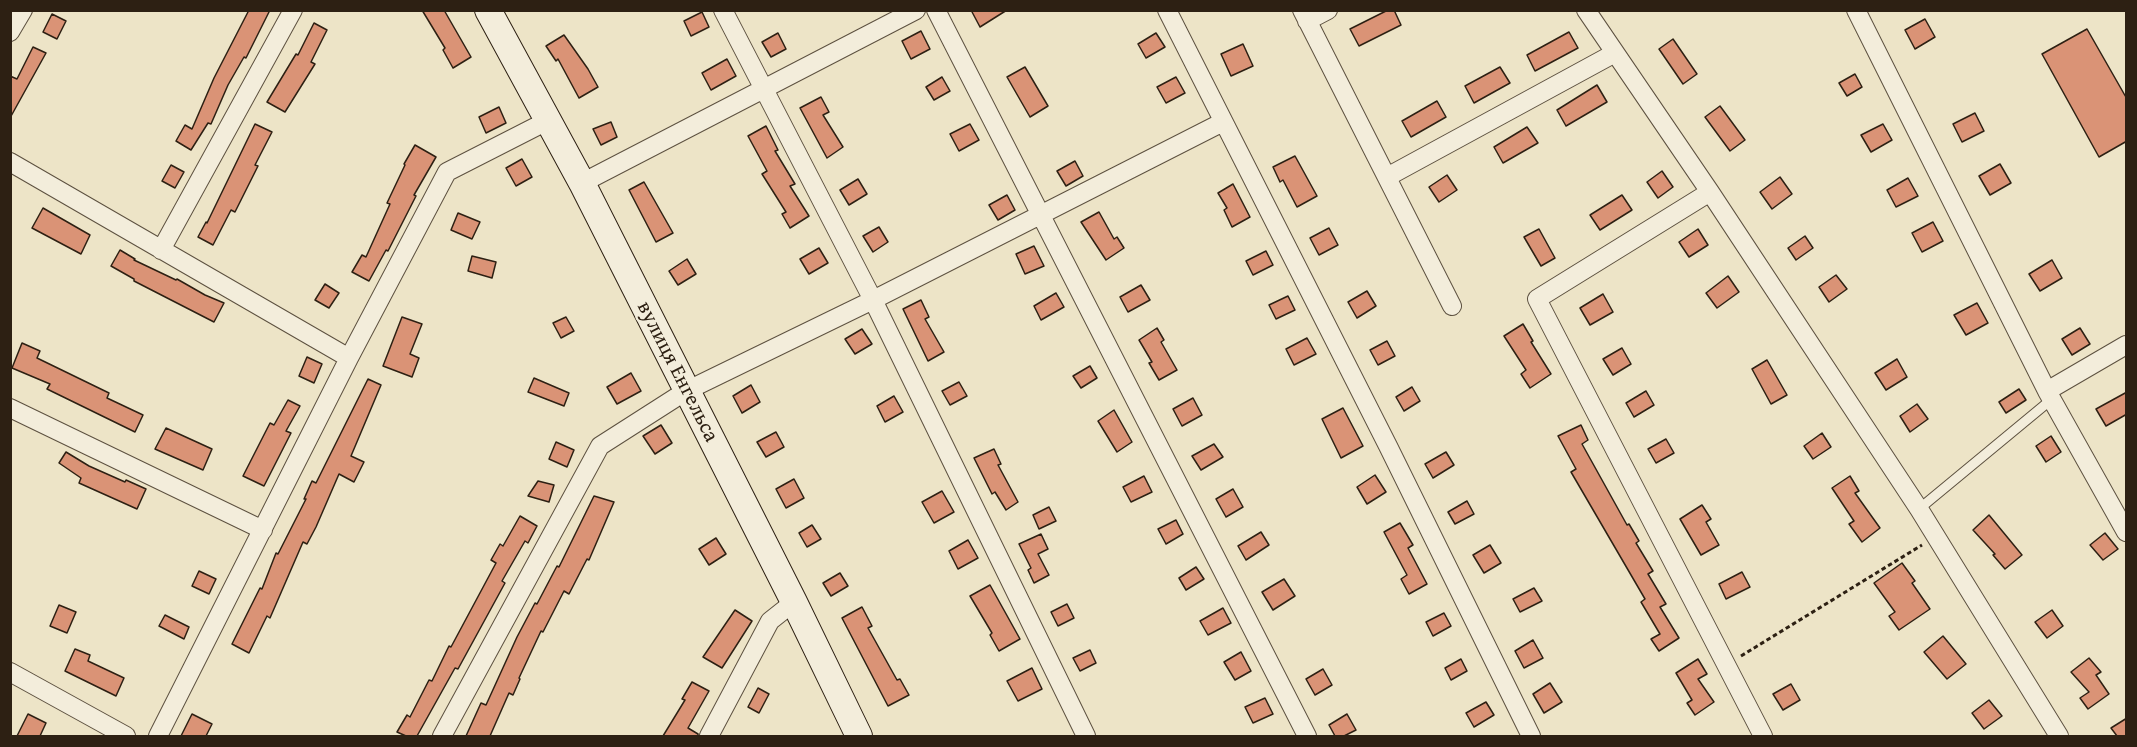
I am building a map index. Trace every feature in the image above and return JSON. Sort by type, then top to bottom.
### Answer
[{"type":"street","points":[[10,32],[23,10]]},
{"type":"street","points":[[161,250],[293,10]]},
{"type":"street","name":"вулиця Енгельса","points":[[488,10],[582,183],[794,602],[859,736]]},
{"type":"street","points":[[723,10],[873,300],[1086,736]]},
{"type":"street","points":[[582,183],[916,10]]},
{"type":"street","points":[[936,10],[1308,736]]},
{"type":"street","points":[[1167,10],[1388,446],[1531,736]]},
{"type":"street","points":[[1328,10],[1305,16],[1452,306]]},
{"type":"street","points":[[1586,10],[1710,192],[1919,509],[2059,736]]},
{"type":"street","points":[[1856,10],[2049,395],[2127,532]]},
{"type":"street","points":[[1387,177],[1615,53]]},
{"type":"street","points":[[158,736],[349,358],[447,172],[549,120]]},
{"type":"street","points":[[442,736],[600,446],[686,391],[873,300],[1223,122]]},
{"type":"street","points":[[10,162],[349,358]]},
{"type":"street","points":[[1710,192],[1537,299],[1762,736]]},
{"type":"street","points":[[2049,395],[2127,345]]},
{"type":"street","points":[[10,408],[263,530]]},
{"type":"street","points":[[709,736],[770,621],[794,602]]},
{"type":"street","points":[[10,672],[126,736]]},
{"type":"lane","points":[[1919,509],[2049,395]]},
{"type":"path","points":[[1727,665],[1935,536]]},
{"type":"building","points":[[249,10],[270,10],[246,58],[244,57],[228,85],[211,124],[208,123],[191,150],[176,141],[185,125],[192,129],[214,78]]},
{"type":"building","points":[[422,10],[444,10],[471,57],[453,68],[443,50],[445,48]]},
{"type":"building","points":[[971,10],[1007,10],[980,27]]},
{"type":"building","points":[[1388,10],[1394,10],[1401,25],[1359,46],[1350,29]]},
{"type":"building","points":[[702,12],[709,27],[691,36],[684,21]]},
{"type":"building","points":[[52,14],[66,21],[57,39],[43,32]]},
{"type":"building","points":[[1925,19],[1935,37],[1915,49],[1905,30]]},
{"type":"building","points":[[314,23],[327,30],[311,62],[315,64],[285,112],[267,102],[296,54],[298,55]]},
{"type":"building","points":[[2087,29],[2127,99],[2127,141],[2099,157],[2042,54]]},
{"type":"building","points":[[921,31],[930,49],[911,59],[902,41]]},
{"type":"building","points":[[1569,32],[1578,48],[1535,71],[1527,55]]},
{"type":"building","points":[[778,33],[786,49],[771,57],[762,42]]},
{"type":"building","points":[[1156,33],[1165,47],[1146,58],[1138,44]]},
{"type":"building","points":[[564,35],[598,87],[579,98],[558,59],[556,61],[546,46]]},
{"type":"building","points":[[1673,39],[1697,74],[1683,84],[1659,49]]},
{"type":"building","points":[[1243,44],[1253,66],[1231,76],[1221,54]]},
{"type":"building","points":[[33,47],[46,53],[10,118],[10,76],[17,79]]},
{"type":"building","points":[[727,59],[736,76],[711,90],[702,73]]},
{"type":"building","points":[[1025,67],[1048,106],[1030,117],[1007,77]]},
{"type":"building","points":[[1500,67],[1510,83],[1474,103],[1465,86]]},
{"type":"building","points":[[1855,74],[1862,87],[1847,96],[1839,83]]},
{"type":"building","points":[[942,77],[950,91],[934,100],[926,87]]},
{"type":"building","points":[[1176,77],[1185,93],[1166,103],[1157,87]]},
{"type":"building","points":[[1597,85],[1607,102],[1566,126],[1557,110]]},
{"type":"building","points":[[821,97],[829,112],[823,115],[843,147],[827,158],[800,108]]},
{"type":"building","points":[[1437,101],[1446,117],[1411,137],[1402,121]]},
{"type":"building","points":[[1720,106],[1745,140],[1730,151],[1705,117]]},
{"type":"building","points":[[499,107],[506,123],[486,133],[479,117]]},
{"type":"building","points":[[1975,113],[1984,131],[1962,142],[1953,124]]},
{"type":"building","points":[[611,122],[617,137],[601,145],[593,129]]},
{"type":"building","points":[[255,124],[272,132],[235,212],[231,210],[213,245],[198,237]]},
{"type":"building","points":[[970,124],[979,140],[959,151],[950,134]]},
{"type":"building","points":[[1883,124],[1892,140],[1871,152],[1861,135]]},
{"type":"building","points":[[766,126],[778,150],[775,151],[795,184],[790,186],[809,216],[790,228],[782,214],[786,212],[762,174],[767,171],[748,136]]},
{"type":"building","points":[[1527,127],[1538,143],[1503,163],[1494,147]]},
{"type":"building","points":[[415,145],[436,157],[414,195],[416,196],[388,251],[386,250],[369,281],[352,272],[362,255],[366,257],[390,204],[387,203],[404,164]]},
{"type":"building","points":[[1295,156],[1317,196],[1297,207],[1283,180],[1280,182],[1273,167]]},
{"type":"building","points":[[522,159],[532,177],[516,186],[506,168]]},
{"type":"building","points":[[1075,161],[1083,176],[1066,186],[1057,171]]},
{"type":"building","points":[[2000,164],[2011,183],[1990,195],[1979,176]]},
{"type":"building","points":[[171,165],[184,172],[175,188],[162,181]]},
{"type":"building","points":[[1662,171],[1673,187],[1658,198],[1647,182]]},
{"type":"building","points":[[1447,175],[1457,190],[1439,202],[1429,187]]},
{"type":"building","points":[[1780,177],[1792,194],[1772,209],[1760,192]]},
{"type":"building","points":[[1908,178],[1918,196],[1896,207],[1887,190]]},
{"type":"building","points":[[858,179],[867,194],[849,205],[840,190]]},
{"type":"building","points":[[644,182],[673,233],[656,242],[629,190]]},
{"type":"building","points":[[1233,184],[1250,217],[1232,227],[1224,210],[1227,208],[1218,193]]},
{"type":"building","points":[[1007,195],[1015,210],[998,220],[989,205]]},
{"type":"building","points":[[1622,195],[1632,210],[1600,230],[1590,215]]},
{"type":"building","points":[[43,208],[90,235],[81,254],[32,228]]},
{"type":"building","points":[[1099,212],[1114,239],[1117,237],[1124,248],[1106,260],[1081,222]]},
{"type":"building","points":[[458,213],[480,222],[472,239],[451,230]]},
{"type":"building","points":[[1933,222],[1943,241],[1922,252],[1912,233]]},
{"type":"building","points":[[879,227],[888,242],[873,252],[863,236]]},
{"type":"building","points":[[1329,228],[1338,245],[1319,255],[1310,238]]},
{"type":"building","points":[[1539,229],[1555,258],[1541,266],[1524,237]]},
{"type":"building","points":[[1698,229],[1708,245],[1689,257],[1679,242]]},
{"type":"building","points":[[1805,236],[1813,248],[1796,260],[1788,248]]},
{"type":"building","points":[[1034,246],[1044,266],[1025,274],[1016,254]]},
{"type":"building","points":[[819,248],[828,263],[809,274],[800,259]]},
{"type":"building","points":[[120,250],[134,260],[224,303],[214,322],[134,281],[111,266]]},
{"type":"building","points":[[1266,251],[1273,265],[1253,275],[1246,261]]},
{"type":"building","points":[[472,256],[496,262],[492,278],[468,271]]},
{"type":"building","points":[[687,259],[696,274],[678,285],[669,271]]},
{"type":"building","points":[[2052,260],[2062,278],[2040,291],[2029,274]]},
{"type":"building","points":[[1836,275],[1847,289],[1829,302],[1819,287]]},
{"type":"building","points":[[1728,276],[1739,292],[1717,308],[1706,293]]},
{"type":"building","points":[[325,284],[339,293],[329,308],[315,300]]},
{"type":"building","points":[[1141,285],[1150,300],[1128,312],[1120,297]]},
{"type":"building","points":[[1367,291],[1376,306],[1357,318],[1348,302]]},
{"type":"building","points":[[1056,293],[1064,307],[1041,320],[1034,306]]},
{"type":"building","points":[[1603,294],[1613,312],[1590,325],[1580,308]]},
{"type":"building","points":[[1288,296],[1295,310],[1276,319],[1269,305]]},
{"type":"building","points":[[921,300],[929,317],[925,319],[944,352],[928,361],[903,309]]},
{"type":"building","points":[[1977,303],[1988,323],[1966,335],[1954,315]]},
{"type":"building","points":[[402,317],[422,324],[410,354],[419,358],[412,377],[383,366]]},
{"type":"building","points":[[566,317],[574,331],[561,338],[553,323]]},
{"type":"building","points":[[1523,324],[1533,341],[1531,342],[1551,374],[1530,388],[1521,374],[1526,370],[1504,336]]},
{"type":"building","points":[[1157,328],[1164,340],[1161,342],[1177,370],[1159,380],[1139,340]]},
{"type":"building","points":[[2080,328],[2090,344],[2072,355],[2062,339]]},
{"type":"building","points":[[862,329],[872,344],[855,354],[845,339]]},
{"type":"building","points":[[1307,338],[1316,354],[1294,365],[1286,349]]},
{"type":"building","points":[[1387,341],[1395,356],[1378,365],[1370,350]]},
{"type":"building","points":[[22,343],[40,351],[37,358],[109,393],[107,398],[143,415],[135,432],[47,389],[50,384],[12,368]]},
{"type":"building","points":[[1622,348],[1631,364],[1613,375],[1603,359]]},
{"type":"building","points":[[307,357],[322,364],[314,383],[299,376]]},
{"type":"building","points":[[1897,359],[1907,377],[1886,390],[1875,373]]},
{"type":"building","points":[[1767,360],[1787,395],[1771,404],[1752,369]]},
{"type":"building","points":[[1090,366],[1097,378],[1081,388],[1073,376]]},
{"type":"building","points":[[631,373],[641,391],[617,404],[607,387]]},
{"type":"building","points":[[534,378],[569,393],[564,406],[528,392]]},
{"type":"building","points":[[368,379],[381,385],[351,456],[364,462],[354,482],[339,474],[316,527],[307,544],[303,542],[270,618],[267,616],[249,653],[232,644],[260,588],[262,589],[276,553],[278,554],[306,499],[304,499],[312,481],[316,483]]},
{"type":"building","points":[[959,382],[967,396],[950,405],[942,391]]},
{"type":"building","points":[[751,385],[760,402],[742,413],[733,396]]},
{"type":"building","points":[[1412,387],[1420,401],[1404,411],[1396,397]]},
{"type":"building","points":[[2019,389],[2026,400],[2006,413],[1999,402]]},
{"type":"building","points":[[1646,391],[1654,405],[1634,417],[1626,403]]},
{"type":"building","points":[[2127,392],[2127,414],[2106,426],[2096,409]]},
{"type":"building","points":[[894,396],[903,412],[885,422],[877,406]]},
{"type":"building","points":[[1193,398],[1202,415],[1182,426],[1173,409]]},
{"type":"building","points":[[288,400],[300,406],[286,431],[291,433],[264,486],[243,476],[270,423],[274,425]]},
{"type":"building","points":[[1917,404],[1928,419],[1910,432],[1900,416]]},
{"type":"building","points":[[1343,408],[1363,446],[1341,458],[1322,419]]},
{"type":"building","points":[[1114,410],[1132,442],[1117,452],[1098,421]]},
{"type":"building","points":[[661,425],[672,443],[655,454],[643,436]]},
{"type":"building","points":[[1581,425],[1588,440],[1582,444],[1627,525],[1629,524],[1639,541],[1636,543],[1653,571],[1648,574],[1666,604],[1660,607],[1679,638],[1659,651],[1651,639],[1660,634],[1641,602],[1645,599],[1571,472],[1576,469],[1558,436]]},
{"type":"building","points":[[166,428],[212,449],[203,470],[155,449]]},
{"type":"building","points":[[776,432],[784,447],[766,457],[757,442]]},
{"type":"building","points":[[1822,433],[1831,447],[1813,459],[1804,446]]},
{"type":"building","points":[[2051,436],[2061,452],[2046,462],[2036,446]]},
{"type":"building","points":[[1666,439],[1674,453],[1656,463],[1648,449]]},
{"type":"building","points":[[556,442],[574,450],[567,467],[549,459]]},
{"type":"building","points":[[1214,444],[1223,457],[1201,470],[1192,456]]},
{"type":"building","points":[[994,449],[1001,464],[998,465],[1018,502],[1006,510],[995,492],[992,494],[974,458]]},
{"type":"building","points":[[66,452],[89,466],[146,489],[137,509],[79,483],[81,478],[59,463]]},
{"type":"building","points":[[1446,452],[1454,465],[1433,478],[1425,464]]},
{"type":"building","points":[[1375,475],[1386,492],[1367,504],[1357,487]]},
{"type":"building","points":[[1144,476],[1152,492],[1131,502],[1123,487]]},
{"type":"building","points":[[1850,476],[1859,491],[1855,493],[1880,528],[1862,542],[1849,524],[1854,521],[1832,488]]},
{"type":"building","points":[[794,479],[804,498],[786,508],[776,489]]},
{"type":"building","points":[[538,481],[554,485],[549,502],[528,496]]},
{"type":"building","points":[[1233,489],[1243,507],[1226,517],[1216,499]]},
{"type":"building","points":[[942,491],[954,512],[934,523],[922,502]]},
{"type":"building","points":[[594,496],[614,502],[589,560],[587,559],[569,594],[564,591],[543,632],[541,631],[513,695],[509,693],[490,736],[466,736],[481,703],[486,705],[517,637],[557,566],[559,567]]},
{"type":"building","points":[[1467,501],[1474,514],[1455,524],[1448,512]]},
{"type":"building","points":[[1702,505],[1711,519],[1706,522],[1719,545],[1701,555],[1680,519]]},
{"type":"building","points":[[1049,507],[1056,521],[1039,529],[1033,515]]},
{"type":"building","points":[[1989,515],[2022,555],[2005,569],[1973,530]]},
{"type":"building","points":[[520,516],[537,526],[528,543],[525,541],[502,581],[505,583],[458,669],[455,668],[417,736],[406,736],[397,732],[407,715],[410,717],[429,680],[432,681],[496,563],[491,560],[500,544],[503,546]]},
{"type":"building","points":[[1176,520],[1183,534],[1166,544],[1158,529]]},
{"type":"building","points":[[1400,523],[1413,545],[1408,548],[1427,584],[1409,594],[1401,579],[1407,575],[1384,532]]},
{"type":"building","points":[[812,525],[821,539],[807,547],[799,533]]},
{"type":"building","points":[[1261,532],[1269,545],[1246,560],[1238,546]]},
{"type":"building","points":[[2105,533],[2118,549],[2103,560],[2090,545]]},
{"type":"building","points":[[1041,534],[1048,549],[1038,554],[1049,575],[1034,583],[1028,570],[1031,568],[1019,544]]},
{"type":"building","points":[[716,538],[726,554],[709,565],[699,549]]},
{"type":"building","points":[[968,540],[978,558],[958,569],[949,551]]},
{"type":"building","points":[[1490,545],[1501,563],[1484,573],[1473,555]]},
{"type":"building","points":[[1902,563],[1915,581],[1912,583],[1930,609],[1899,630],[1889,616],[1895,612],[1874,583]]},
{"type":"building","points":[[1196,567],[1204,579],[1186,590],[1179,578]]},
{"type":"building","points":[[199,571],[216,579],[209,594],[192,586]]},
{"type":"building","points":[[1742,572],[1750,587],[1726,599],[1719,584]]},
{"type":"building","points":[[840,573],[848,586],[831,596],[823,583]]},
{"type":"building","points":[[1284,579],[1295,596],[1273,610],[1262,592]]},
{"type":"building","points":[[990,585],[1020,639],[999,651],[990,635],[992,633],[970,596]]},
{"type":"building","points":[[1534,588],[1542,601],[1520,612],[1513,599]]},
{"type":"building","points":[[1067,604],[1074,618],[1058,626],[1051,612]]},
{"type":"building","points":[[59,605],[76,612],[67,633],[50,626]]},
{"type":"building","points":[[862,607],[872,626],[868,628],[897,680],[900,679],[909,695],[888,706],[842,618]]},
{"type":"building","points":[[1223,608],[1231,623],[1208,635],[1200,621]]},
{"type":"building","points":[[735,610],[752,621],[722,668],[703,657]]},
{"type":"building","points":[[2052,610],[2063,626],[2047,638],[2035,622]]},
{"type":"building","points":[[1444,613],[1451,626],[1433,636],[1426,622]]},
{"type":"building","points":[[165,615],[189,627],[184,639],[159,626]]},
{"type":"building","points":[[1943,636],[1966,664],[1947,679],[1924,652]]},
{"type":"building","points":[[1533,640],[1543,658],[1524,668],[1515,651]]},
{"type":"building","points":[[75,649],[90,655],[88,661],[124,678],[116,696],[65,671]]},
{"type":"building","points":[[1090,650],[1096,663],[1080,671],[1073,658]]},
{"type":"building","points":[[1241,652],[1251,671],[1235,680],[1224,662]]},
{"type":"building","points":[[2089,658],[2101,672],[2096,675],[2109,694],[2088,709],[2080,698],[2089,692],[2071,672]]},
{"type":"building","points":[[1461,659],[1467,671],[1451,680],[1445,668]]},
{"type":"building","points":[[1698,659],[1707,674],[1698,679],[1714,702],[1695,715],[1687,703],[1692,700],[1676,673]]},
{"type":"building","points":[[1032,668],[1042,689],[1018,701],[1007,681]]},
{"type":"building","points":[[1323,669],[1332,685],[1315,695],[1306,679]]},
{"type":"building","points":[[692,682],[709,691],[688,728],[698,736],[663,736],[685,700],[682,699]]},
{"type":"building","points":[[1550,683],[1562,702],[1544,713],[1533,694]]},
{"type":"building","points":[[1791,684],[1800,700],[1783,710],[1773,694]]},
{"type":"building","points":[[758,688],[769,694],[759,713],[748,707]]},
{"type":"building","points":[[1265,698],[1273,714],[1253,723],[1245,707]]},
{"type":"building","points":[[1989,700],[2002,716],[1984,729],[1972,713]]},
{"type":"building","points":[[1486,702],[1494,715],[1474,727],[1466,713]]},
{"type":"building","points":[[28,714],[46,723],[40,736],[17,736]]},
{"type":"building","points":[[192,714],[212,724],[206,736],[181,736]]},
{"type":"building","points":[[1347,714],[1356,730],[1344,736],[1335,736],[1329,725]]},
{"type":"building","points":[[2127,718],[2127,736],[2117,736],[2111,728]]}]
